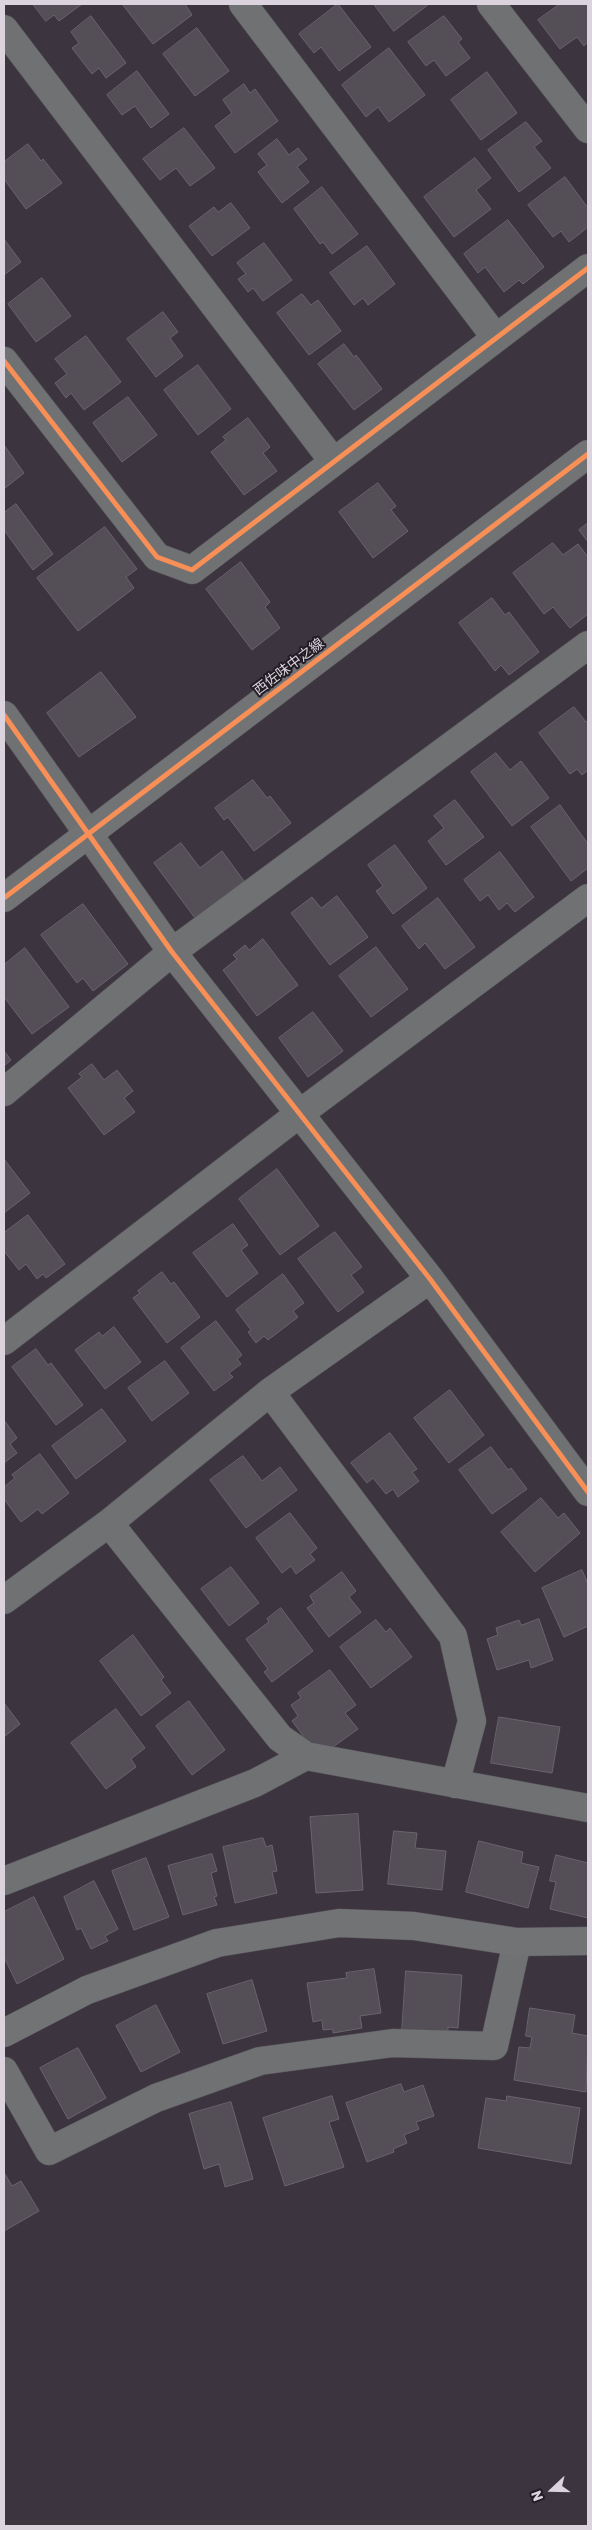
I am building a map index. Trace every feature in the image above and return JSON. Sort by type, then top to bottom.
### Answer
[{"type":"main road","name":"西佐味中之線","points":[[4,898],[588,454]]},
{"type":"main road","points":[[4,2034],[87,1990],[217,1942],[340,1923],[414,1926],[517,1942],[588,1941]]},
{"type":"street","points":[[243,4],[496,338]]},
{"type":"street","points":[[491,4],[588,129]]},
{"type":"street","points":[[4,29],[334,461]]},
{"type":"street","points":[[4,362],[158,557],[192,570],[588,268]]},
{"type":"street","points":[[4,1092],[172,952],[588,645]]},
{"type":"street","points":[[4,714],[90,833],[172,952],[430,1279],[588,1492]]},
{"type":"street","points":[[4,1341],[299,1114],[588,898]]},
{"type":"street","points":[[4,1600],[109,1523],[270,1392],[430,1279]]},
{"type":"street","points":[[270,1392],[453,1636],[472,1721],[455,1784]]},
{"type":"street","points":[[109,1523],[280,1738],[306,1756],[588,1808]]},
{"type":"street","points":[[4,1881],[255,1783],[306,1756]]},
{"type":"street","points":[[4,2071],[49,2151],[156,2098],[260,2061],[393,2043],[494,2046],[517,1942]]},
{"type":"building","points":[[33,4],[82,4],[59,21],[54,15],[46,21]]},
{"type":"building","points":[[185,4],[192,15],[153,44],[123,5]]},
{"type":"building","points":[[338,4],[371,47],[339,71],[321,47],[314,53],[299,34]]},
{"type":"building","points":[[374,4],[429,4],[394,31]]},
{"type":"building","points":[[560,4],[588,4],[588,42],[584,46],[577,37],[560,49],[538,20]]},
{"type":"building","points":[[91,16],[126,63],[106,78],[99,68],[92,74],[72,48],[79,43],[71,32]]},
{"type":"building","points":[[444,16],[462,39],[458,42],[470,58],[446,76],[434,60],[426,66],[408,42]]},
{"type":"building","points":[[197,28],[229,71],[195,96],[163,54]]},
{"type":"building","points":[[389,48],[425,95],[389,122],[378,107],[366,117],[342,85]]},
{"type":"building","points":[[137,71],[169,114],[151,128],[135,106],[122,115],[107,95]]},
{"type":"building","points":[[487,72],[517,113],[481,140],[451,100]]},
{"type":"building","points":[[244,84],[250,93],[255,89],[278,121],[235,153],[215,126],[232,113],[223,100]]},
{"type":"building","points":[[526,122],[542,141],[534,147],[551,168],[519,192],[488,150]]},
{"type":"building","points":[[184,128],[215,168],[190,186],[176,168],[160,180],[143,159]]},
{"type":"building","points":[[277,139],[289,155],[298,148],[307,159],[297,167],[309,182],[282,203],[258,172],[267,165],[258,154]]},
{"type":"building","points":[[28,144],[62,183],[26,209],[4,179],[4,162]]},
{"type":"building","points":[[475,158],[491,178],[476,190],[491,209],[454,237],[424,197]]},
{"type":"building","points":[[565,177],[588,208],[588,227],[569,242],[561,231],[553,237],[528,205]]},
{"type":"building","points":[[322,187],[358,234],[332,254],[323,242],[320,244],[294,209]]},
{"type":"building","points":[[231,203],[250,228],[212,256],[189,226],[214,207],[218,212]]},
{"type":"building","points":[[508,220],[544,267],[523,284],[519,280],[504,292],[485,267],[478,273],[464,254]]},
{"type":"building","points":[[4,239],[21,262],[4,275]]},
{"type":"building","points":[[264,243],[292,280],[263,301],[253,288],[248,292],[238,279],[246,274],[237,263]]},
{"type":"building","points":[[367,246],[395,284],[368,305],[363,298],[354,305],[330,273]]},
{"type":"building","points":[[42,278],[71,316],[36,342],[8,304]]},
{"type":"building","points":[[302,294],[311,305],[318,300],[341,331],[309,355],[277,313]]},
{"type":"building","points":[[163,312],[178,332],[170,338],[183,356],[156,377],[127,339]]},
{"type":"building","points":[[86,336],[121,382],[84,410],[71,393],[66,398],[55,383],[67,374],[55,359]]},
{"type":"building","points":[[344,344],[354,357],[356,355],[382,389],[354,410],[318,364]]},
{"type":"building","points":[[198,365],[231,409],[198,435],[164,390]]},
{"type":"building","points":[[128,397],[157,435],[122,462],[93,423]]},
{"type":"building","points":[[248,418],[270,447],[263,453],[277,471],[244,495],[211,452],[226,440],[223,437]]},
{"type":"building","points":[[4,445],[24,473],[4,489]]},
{"type":"building","points":[[378,483],[396,506],[391,510],[408,531],[373,558],[339,512]]},
{"type":"building","points":[[16,504],[53,554],[33,570],[4,530],[4,513]]},
{"type":"building","points":[[588,523],[588,542],[579,530]]},
{"type":"building","points":[[105,527],[137,569],[126,577],[134,588],[78,631],[37,578]]},
{"type":"building","points":[[553,543],[563,555],[578,544],[588,557],[588,614],[570,628],[553,607],[544,614],[513,573]]},
{"type":"building","points":[[241,562],[270,602],[265,607],[280,628],[252,650],[206,589]]},
{"type":"building","points":[[492,598],[505,615],[509,612],[539,652],[509,675],[501,665],[495,671],[459,623]]},
{"type":"building","points":[[101,672],[136,717],[79,757],[47,713]]},
{"type":"building","points":[[574,707],[586,722],[588,720],[588,770],[582,775],[577,769],[570,774],[539,733]]},
{"type":"building","points":[[496,753],[510,770],[521,761],[549,798],[512,826],[471,772]]},
{"type":"building","points":[[253,780],[267,798],[270,796],[291,823],[254,851],[228,817],[224,820],[215,808]]},
{"type":"building","points":[[455,800],[484,837],[446,865],[428,841],[444,828],[434,816]]},
{"type":"building","points":[[560,805],[588,844],[588,868],[571,881],[531,827]]},
{"type":"building","points":[[181,843],[200,868],[222,851],[244,881],[195,918],[154,863]]},
{"type":"building","points":[[395,845],[427,888],[393,914],[376,891],[383,886],[368,865]]},
{"type":"building","points":[[500,852],[534,897],[515,912],[507,903],[499,910],[488,895],[480,901],[464,880]]},
{"type":"building","points":[[337,896],[368,937],[330,965],[291,913],[312,897],[321,908]]},
{"type":"building","points":[[438,898],[475,947],[445,969],[425,943],[419,949],[402,926]]},
{"type":"building","points":[[83,904],[128,964],[93,991],[83,978],[77,983],[41,935]]},
{"type":"building","points":[[263,939],[298,985],[257,1016],[223,970],[237,959],[233,955],[245,945],[249,950]]},
{"type":"building","points":[[376,947],[408,989],[371,1017],[339,976]]},
{"type":"building","points":[[25,948],[69,1007],[32,1034],[4,997],[4,965]]},
{"type":"building","points":[[313,1012],[343,1051],[308,1077],[279,1038]]},
{"type":"building","points":[[4,1051],[11,1060],[4,1066]]},
{"type":"building","points":[[92,1064],[104,1080],[117,1070],[133,1091],[124,1098],[135,1112],[104,1135],[68,1088],[82,1077],[79,1074]]},
{"type":"building","points":[[4,1159],[30,1193],[4,1213]]},
{"type":"building","points":[[277,1169],[319,1226],[280,1255],[239,1199]]},
{"type":"building","points":[[28,1215],[65,1264],[46,1278],[43,1274],[37,1279],[26,1264],[19,1270],[4,1251],[4,1233]]},
{"type":"building","points":[[233,1224],[248,1245],[241,1250],[258,1273],[227,1297],[193,1253]]},
{"type":"building","points":[[335,1232],[362,1267],[351,1275],[364,1292],[338,1312],[298,1259]]},
{"type":"building","points":[[162,1272],[171,1284],[174,1282],[200,1317],[167,1343],[133,1298],[140,1293],[138,1291]]},
{"type":"building","points":[[283,1274],[304,1303],[293,1311],[298,1317],[268,1340],[264,1336],[256,1343],[248,1332],[251,1330],[236,1310]]},
{"type":"building","points":[[216,1321],[242,1355],[237,1359],[241,1364],[229,1373],[233,1377],[214,1391],[181,1348]]},
{"type":"building","points":[[114,1327],[141,1362],[105,1389],[75,1350],[99,1332],[102,1336]]},
{"type":"building","points":[[36,1349],[48,1365],[51,1363],[83,1405],[56,1425],[12,1367]]},
{"type":"building","points":[[165,1361],[189,1393],[152,1421],[128,1388]]},
{"type":"building","points":[[450,1390],[484,1435],[449,1463],[414,1418]]},
{"type":"building","points":[[102,1409],[126,1441],[76,1479],[52,1446]]},
{"type":"building","points":[[4,1420],[17,1438],[10,1444],[17,1453],[4,1463]]},
{"type":"building","points":[[390,1433],[417,1469],[412,1472],[419,1481],[398,1497],[393,1489],[386,1494],[373,1478],[367,1483],[351,1463]]},
{"type":"building","points":[[491,1447],[508,1470],[511,1468],[527,1489],[492,1514],[459,1470]]},
{"type":"building","points":[[40,1454],[69,1493],[42,1514],[38,1509],[21,1522],[4,1499],[4,1487],[15,1478],[12,1475]]},
{"type":"building","points":[[243,1456],[262,1481],[280,1467],[297,1490],[246,1528],[210,1480]]},
{"type":"building","points":[[541,1498],[558,1518],[564,1513],[580,1533],[535,1572],[501,1532]]},
{"type":"building","points":[[290,1513],[317,1548],[310,1554],[315,1560],[296,1574],[291,1566],[282,1573],[256,1538]]},
{"type":"building","points":[[231,1567],[259,1603],[229,1626],[201,1589]]},
{"type":"building","points":[[582,1570],[588,1584],[588,1626],[564,1637],[542,1588]]},
{"type":"building","points":[[342,1572],[356,1591],[349,1597],[361,1612],[329,1637],[307,1608],[314,1603],[310,1596]]},
{"type":"building","points":[[281,1608],[313,1651],[272,1682],[264,1672],[268,1669],[246,1639],[269,1622],[267,1619]]},
{"type":"building","points":[[539,1619],[553,1660],[531,1668],[529,1660],[497,1670],[487,1639],[498,1635],[496,1628],[519,1620],[521,1625]]},
{"type":"building","points":[[376,1620],[386,1632],[390,1628],[412,1657],[371,1688],[340,1647]]},
{"type":"building","points":[[133,1635],[164,1677],[161,1680],[171,1693],[141,1716],[100,1661]]},
{"type":"building","points":[[330,1670],[356,1705],[345,1713],[358,1729],[319,1757],[292,1721],[298,1716],[291,1705],[301,1698],[298,1693]]},
{"type":"building","points":[[189,1701],[225,1750],[192,1775],[156,1726]]},
{"type":"building","points":[[4,1703],[20,1724],[4,1737]]},
{"type":"building","points":[[116,1709],[145,1748],[131,1759],[136,1767],[106,1789],[71,1743]]},
{"type":"building","points":[[499,1717],[560,1727],[552,1773],[491,1763]]},
{"type":"building","points":[[358,1814],[363,1890],[316,1893],[310,1817]]},
{"type":"building","points":[[394,1831],[417,1833],[415,1848],[446,1851],[442,1890],[388,1884]]},
{"type":"building","points":[[263,1838],[266,1847],[272,1845],[277,1871],[272,1872],[277,1893],[235,1903],[223,1847]]},
{"type":"building","points":[[479,1841],[523,1852],[521,1863],[539,1867],[528,1908],[466,1892]]},
{"type":"building","points":[[212,1854],[217,1871],[211,1873],[217,1896],[214,1897],[217,1905],[183,1915],[168,1866]]},
{"type":"building","points":[[556,1855],[588,1863],[588,1918],[550,1909],[556,1882],[550,1881]]},
{"type":"building","points":[[146,1858],[169,1917],[134,1930],[112,1871]]},
{"type":"building","points":[[94,1881],[118,1929],[105,1936],[108,1941],[91,1949],[81,1928],[77,1930],[64,1897]]},
{"type":"building","points":[[34,1897],[64,1959],[17,1984],[4,1957],[4,1912]]},
{"type":"building","points":[[374,1969],[381,2013],[360,2016],[362,2028],[333,2033],[333,2029],[323,2030],[322,2020],[313,2022],[307,1983],[347,1978],[346,1973]]},
{"type":"building","points":[[406,1971],[462,1975],[458,2028],[448,2027],[448,2036],[402,2032]]},
{"type":"building","points":[[252,1980],[267,2031],[223,2044],[207,1994]]},
{"type":"building","points":[[156,2005],[180,2052],[141,2072],[116,2026]]},
{"type":"building","points":[[530,2008],[575,2015],[572,2033],[588,2036],[586,2092],[514,2080],[519,2047],[530,2048],[532,2037],[526,2036]]},
{"type":"building","points":[[78,2048],[106,2098],[68,2119],[40,2068]]},
{"type":"building","points":[[401,2084],[404,2092],[423,2085],[434,2116],[416,2122],[419,2129],[404,2135],[407,2143],[393,2149],[394,2152],[367,2162],[346,2103]]},
{"type":"building","points":[[332,2096],[339,2119],[329,2122],[344,2167],[285,2186],[263,2118]]},
{"type":"building","points":[[507,2096],[580,2108],[571,2164],[478,2148],[486,2098],[506,2101]]},
{"type":"building","points":[[231,2102],[253,2179],[225,2187],[219,2164],[204,2169],[189,2114]]},
{"type":"building","points":[[5,2174],[12,2186],[21,2181],[39,2211],[4,2231]]},
{"type":"cycle path","points":[[4,361],[157,557],[192,570],[588,268]]},
{"type":"cycle path","points":[[4,898],[588,454]]},
{"type":"cycle path","points":[[4,715],[172,952],[430,1279],[588,1492]]}]
